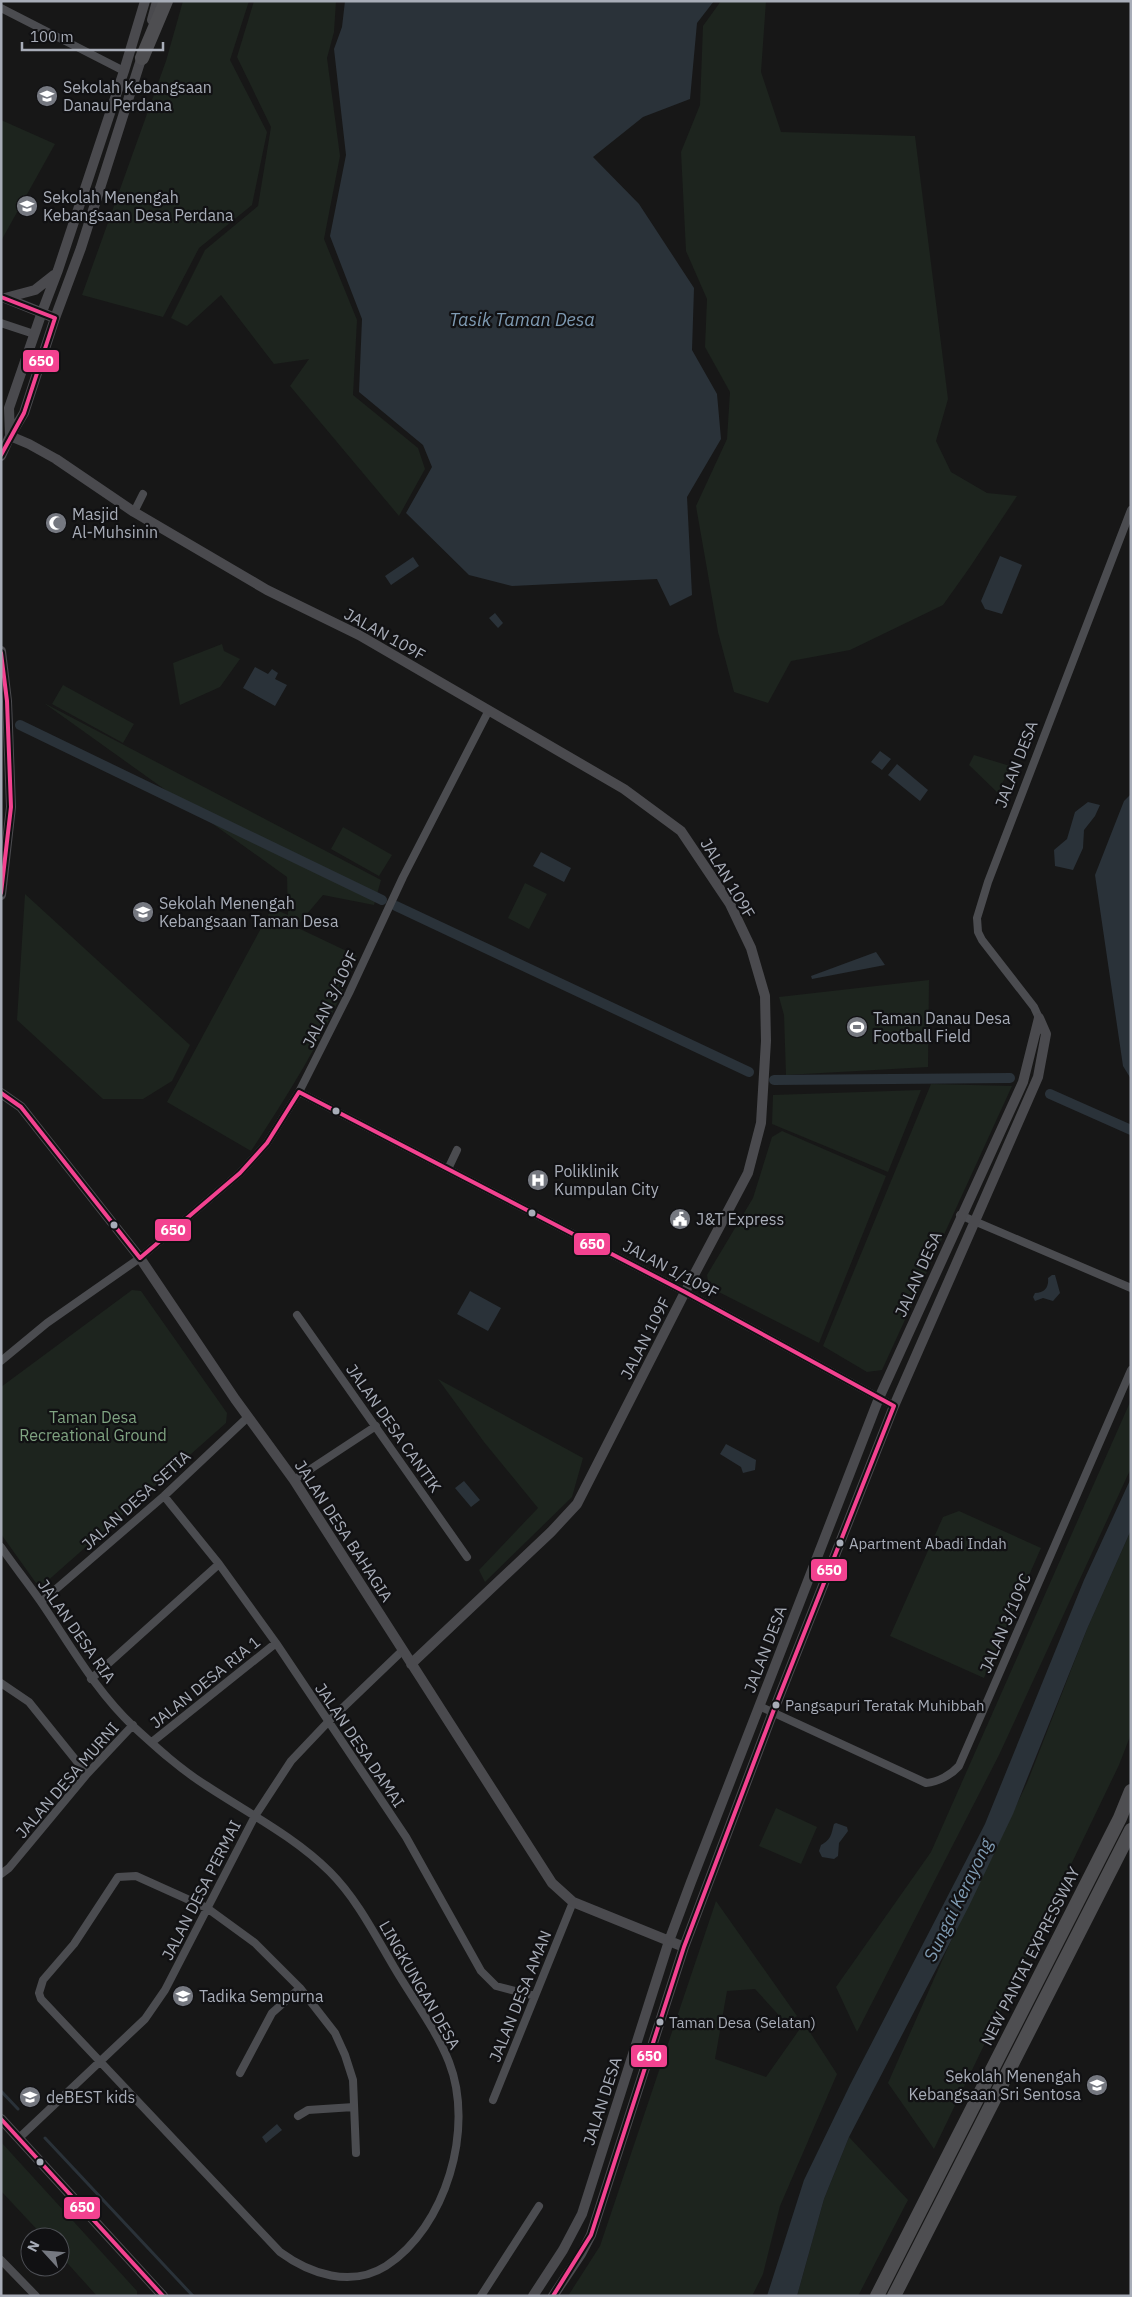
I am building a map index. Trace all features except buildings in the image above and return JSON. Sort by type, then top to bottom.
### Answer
[{"type":"highway","points":[[142,58],[166,1]]},
{"type":"highway","name":"NEW PANTAI EXPRESSWAY","points":[[877,2296],[1120,1818],[1131,1791]]},
{"type":"highway","name":"NEW PANTAI EXPRESSWAY","points":[[894,2296],[1131,1830]]},
{"type":"street","points":[[1,456],[9,408],[58,270],[124,71],[145,1]]},
{"type":"street","points":[[6,434],[24,413],[55,318],[81,248],[142,58],[158,1]]},
{"type":"street","points":[[1,8],[124,71]]},
{"type":"street","points":[[3,297],[35,290],[58,270]]},
{"type":"street","points":[[3,297],[55,318]]},
{"type":"street","points":[[1,323],[34,334]]},
{"type":"street","name":"JALAN 109F","points":[[6,434],[56,459],[134,512],[267,590],[360,635],[624,789],[681,831],[730,904],[750,948],[761,979],[765,996],[766,1041],[761,1123],[748,1173],[684,1292],[577,1504],[551,1532],[411,1664]]},
{"type":"street","points":[[134,512],[143,494]]},
{"type":"street","name":"JALAN DESA","points":[[553,2296],[581,2254],[594,2228],[684,1947],[773,1712],[894,1406],[1038,1076],[1046,1034],[1034,1007],[982,940],[978,932],[977,918],[988,882],[1032,764],[1131,510]]},
{"type":"street","points":[[1,651],[7,702],[11,807],[1,895]]},
{"type":"street","name":"JALAN 3/109F","points":[[1,1361],[47,1324],[140,1258],[240,1173],[267,1143],[299,1092],[349,993],[402,877],[489,710]]},
{"type":"street","name":"JALAN DESA","points":[[533,2296],[564,2250],[582,2214],[669,1941],[879,1398],[960,1215],[1023,1082],[1039,1018]]},
{"type":"street","name":"JALAN 1/109F","points":[[299,1092],[684,1292],[894,1406]]},
{"type":"street","name":"JALAN DESA BAHAGIA","points":[[1,1093],[22,1107],[140,1258],[248,1417],[294,1480],[552,1883],[573,1902],[684,1947]]},
{"type":"street","points":[[448,1169],[457,1150]]},
{"type":"street","points":[[960,1215],[1131,1288]]},
{"type":"street","name":"JALAN DESA CANTIK","points":[[297,1315],[467,1557]]},
{"type":"street","name":"JALAN 3/109C","points":[[759,1706],[926,1783],[935,1782],[955,1771],[960,1766],[1131,1370]]},
{"type":"street","name":"JALAN DESA SETIA","points":[[41,1602],[164,1496],[248,1417]]},
{"type":"street","points":[[294,1480],[376,1426]]},
{"type":"street","name":"JALAN DESA DAMAI","points":[[164,1496],[219,1564],[276,1643],[406,1837],[481,1971],[496,1986],[535,1996]]},
{"type":"street","name":"JALAN DESA RIA","points":[[1,1547],[41,1602],[91,1680],[133,1725],[177,1765],[254,1816]]},
{"type":"street","points":[[91,1680],[219,1564]]},
{"type":"street","name":"JALAN DESA RIA 1","points":[[152,1742],[276,1643]]},
{"type":"street","name":"JALAN DESA PERMAI","points":[[19,2138],[131,2033],[165,1990],[254,1816],[291,1761],[328,1722],[402,1651]]},
{"type":"street","points":[[1,1683],[29,1702],[87,1774]]},
{"type":"street","name":"JALAN DESA MURNI","points":[[1,1874],[9,1868],[87,1774],[133,1725]]},
{"type":"street","name":"LINGKUNGAN DESA","points":[[207,1908],[136,1876],[118,1877],[74,1944],[43,1980],[39,1993],[41,1999],[101,2060],[280,2252],[298,2265],[345,2278],[362,2277],[379,2271],[398,2258],[413,2244],[440,2202],[449,2178],[458,2118],[456,2085],[449,2061],[356,1903],[331,1873],[306,1851],[254,1816]]},
{"type":"street","name":"JALAN DESA AMAN","points":[[493,2100],[573,1902]]},
{"type":"street","points":[[207,1908],[255,1943],[300,1988],[335,2033],[353,2080],[356,2153]]},
{"type":"street","points":[[240,2073],[272,2013],[300,1988]]},
{"type":"street","points":[[298,2116],[308,2110],[354,2107]]},
{"type":"street","points":[[1,2120],[163,2296]]},
{"type":"street","points":[[481,2296],[539,2206]]},
{"type":"street","points":[[1,2260],[36,2296]]},
{"type":"green space","points":[[183,1],[249,1],[230,60],[267,132],[252,205],[199,248],[163,317],[82,295],[166,61]]},
{"type":"green space","points":[[254,1],[336,1],[334,32],[327,58],[340,156],[324,239],[357,320],[353,395],[418,448],[425,469],[399,516],[290,386],[309,359],[274,364],[221,295],[187,326],[171,318],[205,250],[258,206],[271,127],[237,57]]},
{"type":"green space","points":[[721,1],[766,1],[761,72],[781,132],[915,136],[948,399],[936,441],[951,472],[987,493],[1017,496],[943,605],[850,650],[791,661],[768,703],[734,692],[718,632],[696,506],[727,439],[730,392],[705,347],[707,299],[686,251],[681,152],[700,105],[703,26]]},
{"type":"green space","points":[[1,120],[55,144],[1,241]]},
{"type":"green space","points":[[222,644],[224,651],[240,659],[220,687],[180,705],[173,663]]},
{"type":"green space","points":[[63,685],[134,724],[123,743],[52,704]]},
{"type":"green space","points":[[44,703],[381,880],[374,905],[323,895],[296,927],[357,956],[347,982],[310,1056],[251,1151],[167,1102],[272,908],[288,915],[287,877]]},
{"type":"green space","points":[[974,755],[1010,766],[998,793],[969,765]]},
{"type":"green space","points":[[343,827],[392,855],[379,876],[331,849]]},
{"type":"green space","points":[[525,883],[547,894],[529,929],[508,918]]},
{"type":"green space","points":[[25,894],[190,1045],[172,1081],[143,1099],[103,1099],[17,1020]]},
{"type":"green space","name":"Taman Danau Desa Football Field","points":[[929,980],[928,1067],[786,1075],[784,1015],[779,997]]},
{"type":"green space","points":[[931,1084],[1012,1086],[882,1370],[867,1372],[823,1346]]},
{"type":"green space","points":[[921,1090],[888,1172],[772,1124],[773,1095]]},
{"type":"green space","points":[[782,1131],[886,1176],[819,1343],[709,1287],[707,1275],[753,1198],[772,1137]]},
{"type":"green space","name":"Taman Desa Recreational Ground","points":[[132,1290],[141,1291],[227,1413],[226,1423],[44,1584],[36,1583],[1,1534],[1,1387]]},
{"type":"green space","points":[[438,1379],[583,1458],[572,1497],[485,1582],[479,1570],[538,1508],[484,1442]]},
{"type":"green space","points":[[1131,1400],[1131,1468],[999,1755],[857,2032],[836,1987],[931,1852]]},
{"type":"green space","points":[[959,1511],[1041,1548],[984,1678],[890,1636],[943,1517]]},
{"type":"green space","points":[[1131,1530],[1131,1734],[1119,1765],[934,2149],[888,2083],[949,1945],[1027,1783],[1087,1629]]},
{"type":"green space","points":[[776,1808],[817,1827],[801,1864],[759,1846]]},
{"type":"green space","points":[[716,1901],[797,2016],[786,2023],[755,1989],[727,1991],[715,2059],[766,2077],[804,2023],[837,2074],[780,2206],[763,2274],[752,2296],[568,2296],[600,2246]]},
{"type":"green space","points":[[849,2137],[908,2200],[858,2296],[797,2296],[824,2199]]},
{"type":"green space","points":[[1,2142],[137,2291],[137,2296],[97,2296],[70,2266],[70,2227],[35,2227],[1,2191]]},
{"type":"water","name":"Tasik Taman Desa","points":[[345,1],[714,1],[697,23],[690,99],[643,117],[593,157],[639,204],[694,288],[692,350],[717,394],[721,439],[687,497],[692,595],[670,606],[657,579],[512,586],[469,575],[406,513],[432,467],[423,445],[359,392],[362,319],[330,236],[346,155],[334,49],[342,27]]},
{"type":"water","points":[[1000,556],[1022,565],[1002,614],[985,609],[981,601]]},
{"type":"water","points":[[413,557],[419,566],[391,585],[385,576]]},
{"type":"water","points":[[495,613],[503,623],[498,628],[489,618]]},
{"type":"water","points":[[255,667],[268,674],[272,669],[278,673],[275,679],[287,685],[275,706],[243,688]]},
{"type":"water","points":[[880,751],[891,759],[882,770],[871,762]]},
{"type":"water","points":[[897,764],[928,790],[920,801],[888,775]]},
{"type":"water","points":[[1131,794],[1131,1079],[1123,1066],[1095,875],[1124,801]]},
{"type":"water","points":[[1088,802],[1100,805],[1095,816],[1084,830],[1083,848],[1073,870],[1055,866],[1054,850],[1067,839],[1075,812]]},
{"type":"water","points":[[541,852],[571,868],[564,882],[533,866]]},
{"type":"water","points":[[876,952],[885,965],[812,979],[811,976]]},
{"type":"water","points":[[1055,1275],[1060,1293],[1053,1301],[1043,1298],[1035,1301],[1033,1297],[1035,1293],[1046,1289],[1048,1278]]},
{"type":"water","points":[[470,1291],[501,1308],[488,1331],[457,1314]]},
{"type":"water","points":[[726,1444],[756,1460],[755,1470],[743,1473],[741,1467],[720,1454]]},
{"type":"water","name":"Sungai Kerayong","points":[[1131,1478],[1131,1530],[1087,1629],[1013,1814],[969,1906],[849,2137],[824,2199],[797,2296],[767,2296],[804,2180],[850,2085],[985,1824],[1084,1580]]},
{"type":"water","points":[[464,1481],[480,1500],[471,1507],[455,1488]]},
{"type":"water","points":[[836,1823],[847,1827],[848,1831],[839,1843],[838,1856],[834,1859],[822,1857],[819,1851],[821,1845],[829,1838]]},
{"type":"water","points":[[277,2124],[282,2130],[266,2143],[262,2137]]},
{"type":"waterway","points":[[20,725],[382,900]]},
{"type":"waterway","points":[[396,906],[749,1072]]},
{"type":"waterway","points":[[774,1080],[1010,1078]]},
{"type":"waterway","points":[[1050,1094],[1131,1130]]},
{"type":"waterway","points":[[1,2091],[18,2109]]},
{"type":"waterway","points":[[45,2138],[193,2296]]},
{"type":"transit line","name":"650","points":[[1,297],[55,318],[24,413],[1,455]]},
{"type":"transit line","name":"650","points":[[1,653],[7,701],[11,807],[1,893]]},
{"type":"transit line","name":"650","points":[[1,1093],[21,1107],[140,1258],[240,1173],[267,1143],[299,1092],[685,1292],[894,1406],[773,1712],[684,1947],[591,2235],[553,2296]]},
{"type":"transit line","name":"650","points":[[1,2119],[163,2296]]},
{"type":"place","name":"Sekolah Kebangsaan Danau Perdana","points":[[47,96]]},
{"type":"place","name":"Sekolah Menengah Kebangsaan Desa Perdana","points":[[27,206]]},
{"type":"place","name":"Masjid Al-Muhsinin","points":[[56,523]]},
{"type":"place","name":"Sekolah Menengah Kebangsaan Taman Desa","points":[[143,912]]},
{"type":"place","name":"Taman Danau Desa Football Field","points":[[857,1027]]},
{"type":"place","name":"Poliklinik Kumpulan City","points":[[538,1180]]},
{"type":"place","name":"J&T Express","points":[[680,1219]]},
{"type":"place","name":"Apartment Abadi Indah","points":[[840,1543]]},
{"type":"place","name":"Pangsapuri Teratak Muhibbah","points":[[776,1705]]},
{"type":"place","name":"Tadika Sempurna","points":[[183,1996]]},
{"type":"place","name":"Taman Desa (Selatan)","points":[[660,2022]]},
{"type":"place","name":"Sekolah Menengah Kebangsaan Sri Sentosa","points":[[1097,2085]]},
{"type":"place","name":"deBEST kids","points":[[30,2097]]}]
